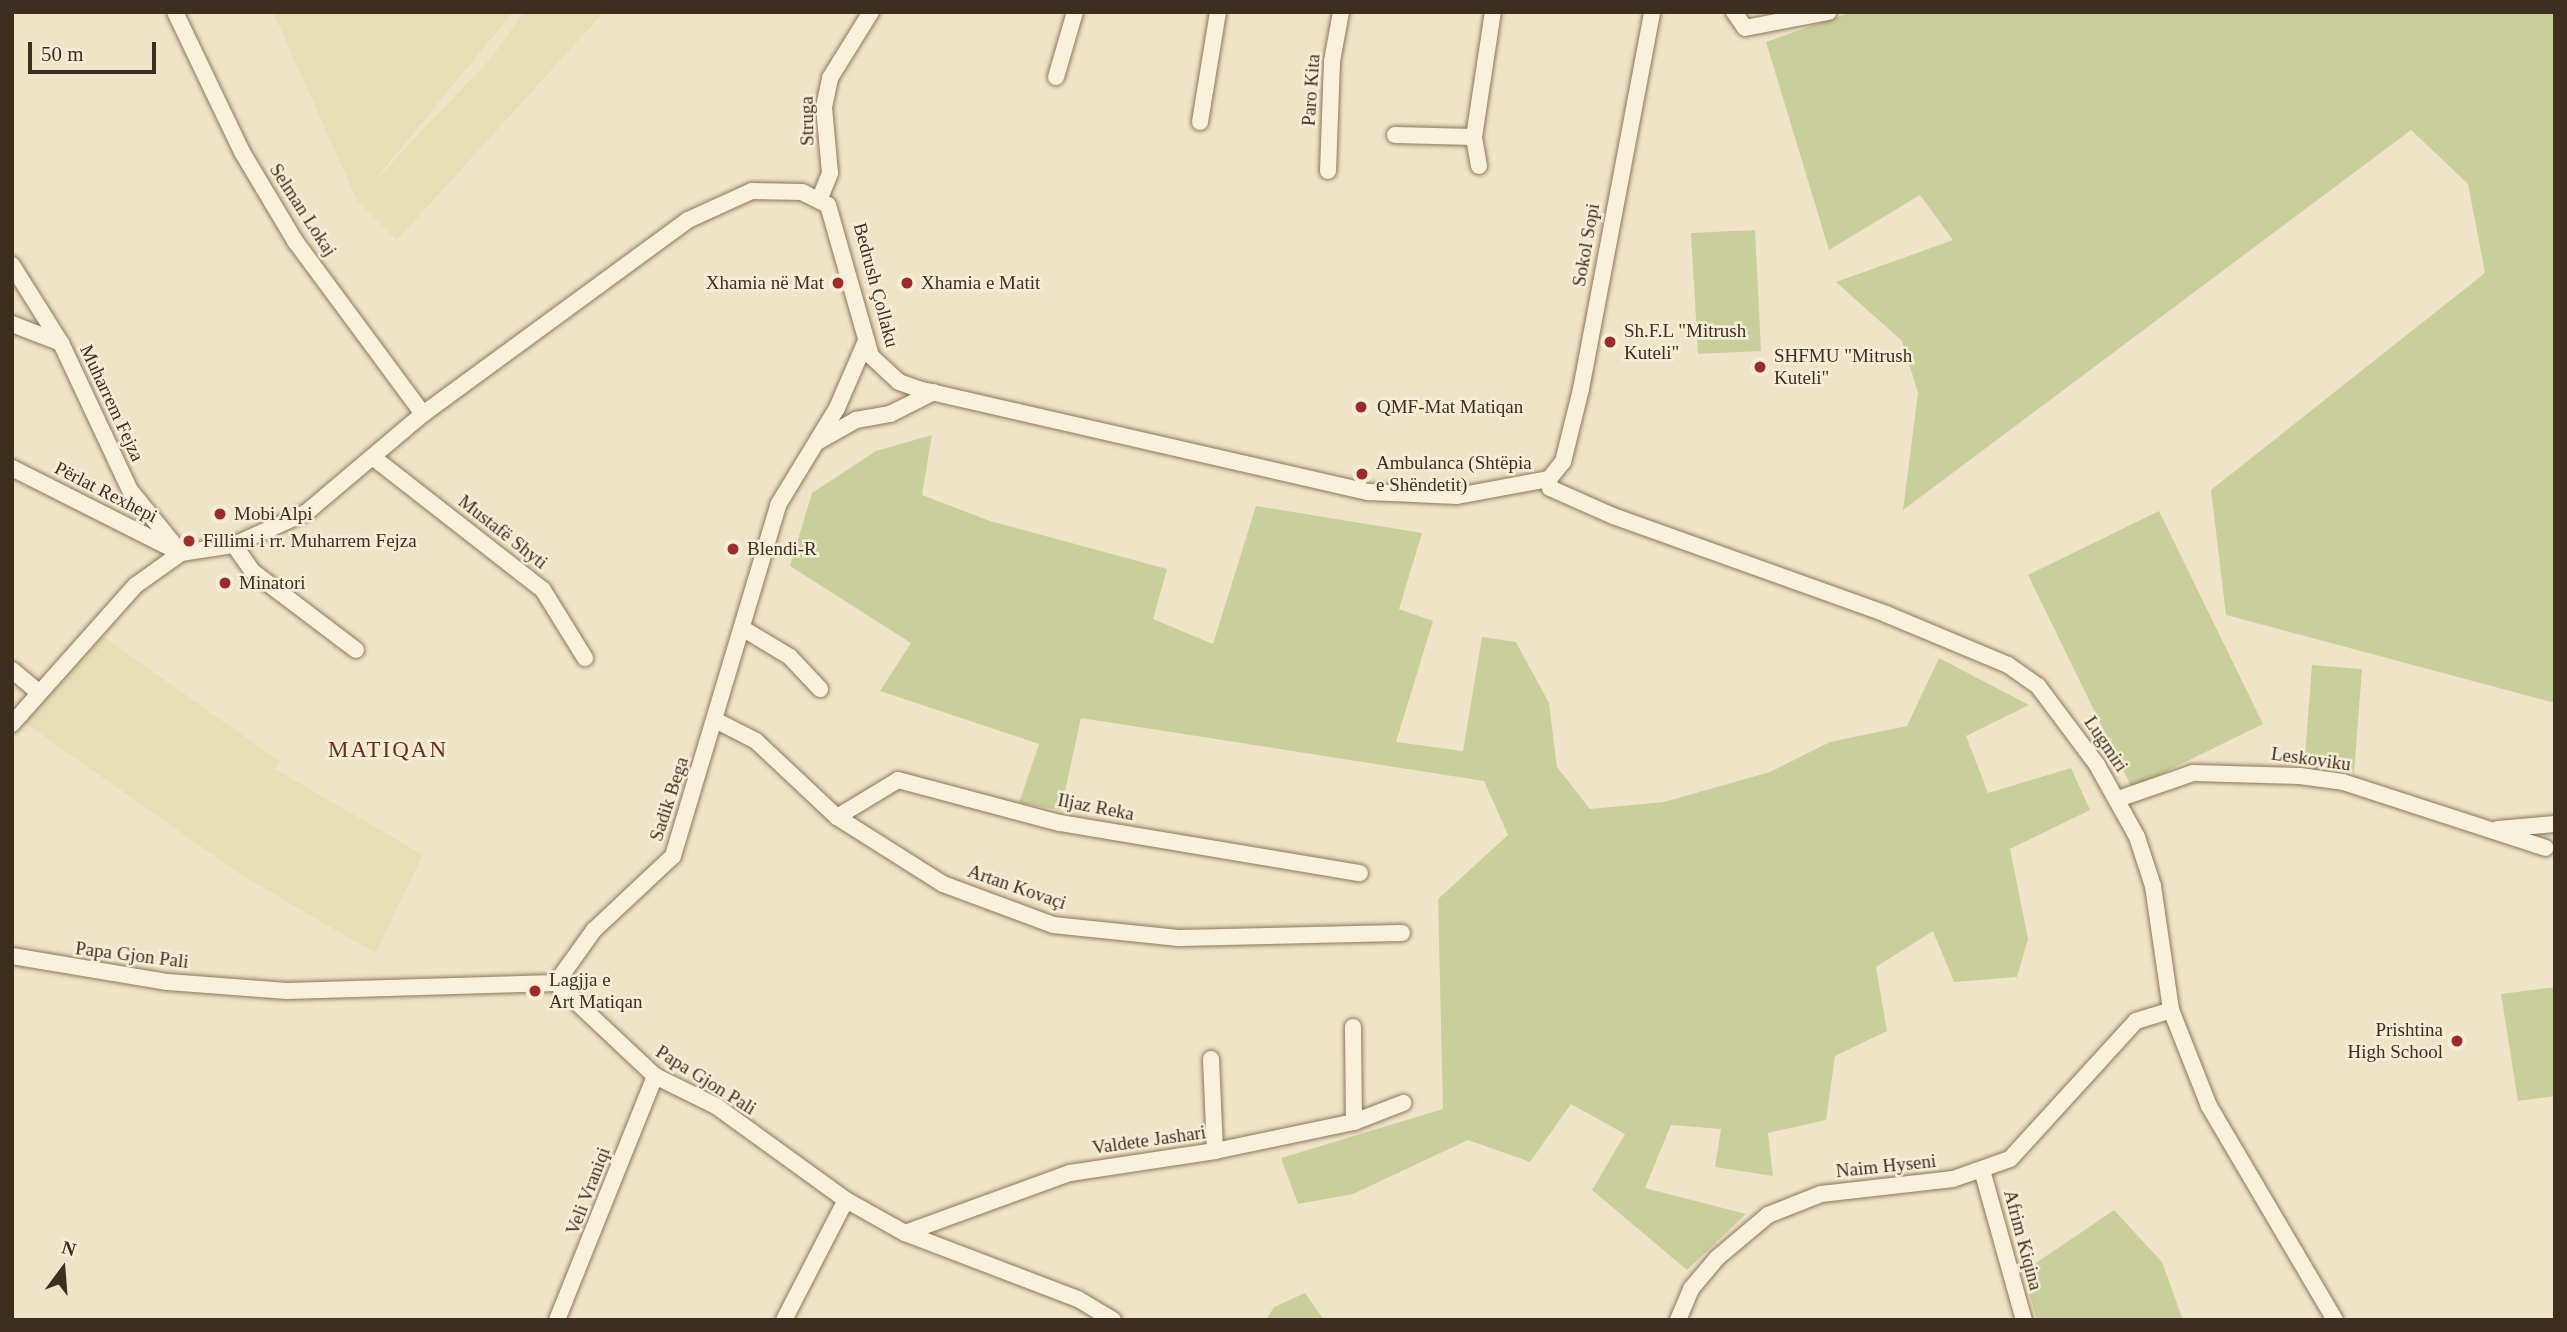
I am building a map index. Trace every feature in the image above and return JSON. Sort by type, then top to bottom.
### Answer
[{"type":"street","name":"Selman Lokaj","points":[[175,12],[242,152],[295,242],[423,414]]},
{"type":"street","name":"Struga","points":[[820,198],[830,173],[824,107],[830,78],[870,12]]},
{"type":"street","points":[[1056,76],[1075,12]]},
{"type":"street","points":[[1200,122],[1218,12]]},
{"type":"street","name":"Paro Kita","points":[[1328,171],[1332,61],[1341,12]]},
{"type":"street","points":[[1479,166],[1474,137],[1493,12]]},
{"type":"street","name":"Sokol Sopi","points":[[1549,479],[1563,462],[1581,389],[1652,12]]},
{"type":"street","points":[[1734,12],[1745,28],[1828,12]]},
{"type":"street","points":[[1395,135],[1474,137]]},
{"type":"street","points":[[12,724],[136,585],[181,553],[234,545],[307,512],[423,414],[698,214],[752,191],[820,198]]},
{"type":"street","name":"Bedrush Çollaku","points":[[820,198],[840,228],[866,341],[882,370],[934,392],[1368,492],[1457,496],[1549,479]]},
{"type":"street","name":"Muharrem Fejza","points":[[12,265],[61,343],[130,491],[181,553]]},
{"type":"street","points":[[12,324],[61,343]]},
{"type":"street","name":"Sadik Bega","points":[[556,983],[594,930],[673,856],[778,505],[817,442],[866,341]]},
{"type":"street","name":"Sadik Bega","points":[[817,442],[856,420],[890,414],[934,392]]},
{"type":"street","name":"Mustafë Shyti","points":[[374,458],[543,590],[585,658]]},
{"type":"street","name":"Përlat Rexhepi","points":[[12,468],[181,553]]},
{"type":"street","name":"Lugmiri","points":[[1549,479],[1550,488],[1613,516],[1886,614],[2008,665],[2053,703],[2118,799],[2148,864],[2171,1010],[2209,1106],[2335,1320]]},
{"type":"street","points":[[234,545],[253,572],[356,650]]},
{"type":"street","points":[[742,628],[790,657],[820,689]]},
{"type":"street","points":[[12,670],[39,693]]},
{"type":"street","name":"Artan Kovaçi","points":[[715,720],[756,741],[837,817],[943,884],[1053,925],[1178,938],[1402,933]]},
{"type":"street","name":"Leskoviku","points":[[2118,799],[2193,773],[2240,770],[2343,782],[2496,829],[2546,848]]},
{"type":"street","name":"Iljaz Reka","points":[[837,817],[898,780],[1060,822],[1360,873]]},
{"type":"street","name":"Leskoviku","points":[[2496,829],[2555,824]]},
{"type":"street","name":"Papa Gjon Pali","points":[[12,956],[168,982],[288,991],[556,983],[655,1076],[716,1106],[845,1200],[905,1233],[1078,1299],[1113,1320]]},
{"type":"street","name":"Naim Hyseni","points":[[1678,1320],[1691,1289],[1717,1258],[1788,1205],[1982,1170],[2023,1147],[2136,1021],[2171,1010]]},
{"type":"street","points":[[1353,1027],[1354,1122]]},
{"type":"street","points":[[1211,1059],[1215,1151]]},
{"type":"street","name":"Veli Vraniqi","points":[[557,1320],[655,1076]]},
{"type":"street","name":"Valdete Jashari","points":[[905,1233],[1070,1173],[1215,1151],[1354,1122],[1403,1103]]},
{"type":"street","name":"Afrim Kiqina","points":[[1982,1170],[2024,1320]]},
{"type":"street","points":[[784,1320],[845,1200]]},
{"type":"shaded area","points":[[273,12],[513,12],[369,187],[491,58],[524,12],[604,12],[397,240],[357,200]]},
{"type":"shaded area","points":[[104,637],[279,761],[275,769],[423,855],[375,953],[240,874],[24,722]]},
{"type":"green space","points":[[1851,12],[2555,12],[2555,703],[2226,615],[2211,490],[2485,273],[2468,184],[2411,130],[1903,510],[1918,393],[1902,341],[1836,282],[1953,240],[1920,195],[1829,250],[1766,42]]},
{"type":"green space","points":[[1755,230],[1761,351],[1698,354],[1691,233]]},
{"type":"green space","points":[[932,435],[922,495],[990,521],[1167,569],[1153,619],[1213,644],[1256,506],[1422,533],[1399,609],[1433,621],[1396,742],[1463,751],[1482,637],[1516,642],[1549,703],[1557,767],[1590,809],[1664,802],[1770,772],[1830,742],[1907,726],[1939,658],[2029,705],[1966,736],[1988,793],[2071,768],[2090,810],[2010,849],[2028,939],[2017,977],[1954,982],[1933,931],[1876,967],[1887,1031],[1835,1056],[1826,1120],[1768,1133],[1773,1176],[1715,1167],[1721,1129],[1671,1125],[1645,1188],[1746,1214],[1687,1270],[1592,1190],[1625,1134],[1571,1104],[1530,1162],[1468,1140],[1353,1194],[1298,1204],[1281,1158],[1443,1109],[1438,899],[1508,835],[1484,781],[1081,718],[1061,810],[1019,803],[1039,744],[880,691],[911,643],[790,566],[812,493],[876,451]]},
{"type":"green space","points":[[2159,511],[2263,724],[2132,788],[2028,575]]},
{"type":"green space","points":[[2312,665],[2362,669],[2354,773],[2304,769]]},
{"type":"green space","points":[[2555,987],[2555,1096],[2518,1101],[2501,994]]},
{"type":"green space","points":[[2114,1210],[2162,1262],[2183,1320],[2037,1320],[2023,1272]]},
{"type":"green space","points":[[1305,1293],[1324,1320],[1266,1320],[1274,1307]]},
{"type":"place","name":"Xhamia në Mat","points":[[838,283]]},
{"type":"place","name":"Xhamia e Matit","points":[[907,283]]},
{"type":"place","name":"Sh.F.L \"Mitrush Kuteli\"","points":[[1610,342]]},
{"type":"place","name":"SHFMU \"Mitrush Kuteli\"","points":[[1760,367]]},
{"type":"place","name":"QMF-Mat Matiqan","points":[[1361,407]]},
{"type":"place","name":"Ambulanca (Shtëpia e Shëndetit)","points":[[1362,474]]},
{"type":"place","name":"Mobi Alpi","points":[[220,514]]},
{"type":"place","name":"Fillimi i rr. Muharrem Fejza","points":[[189,541]]},
{"type":"place","name":"Blendi-R","points":[[733,549]]},
{"type":"place","name":"Minatori","points":[[225,583]]},
{"type":"place","name":"Lagjja e Art Matiqan","points":[[535,991]]},
{"type":"place","name":"Prishtina High School","points":[[2457,1041]]},
{"type":"district","name":"MATIQAN","points":[[388,750]]}]
